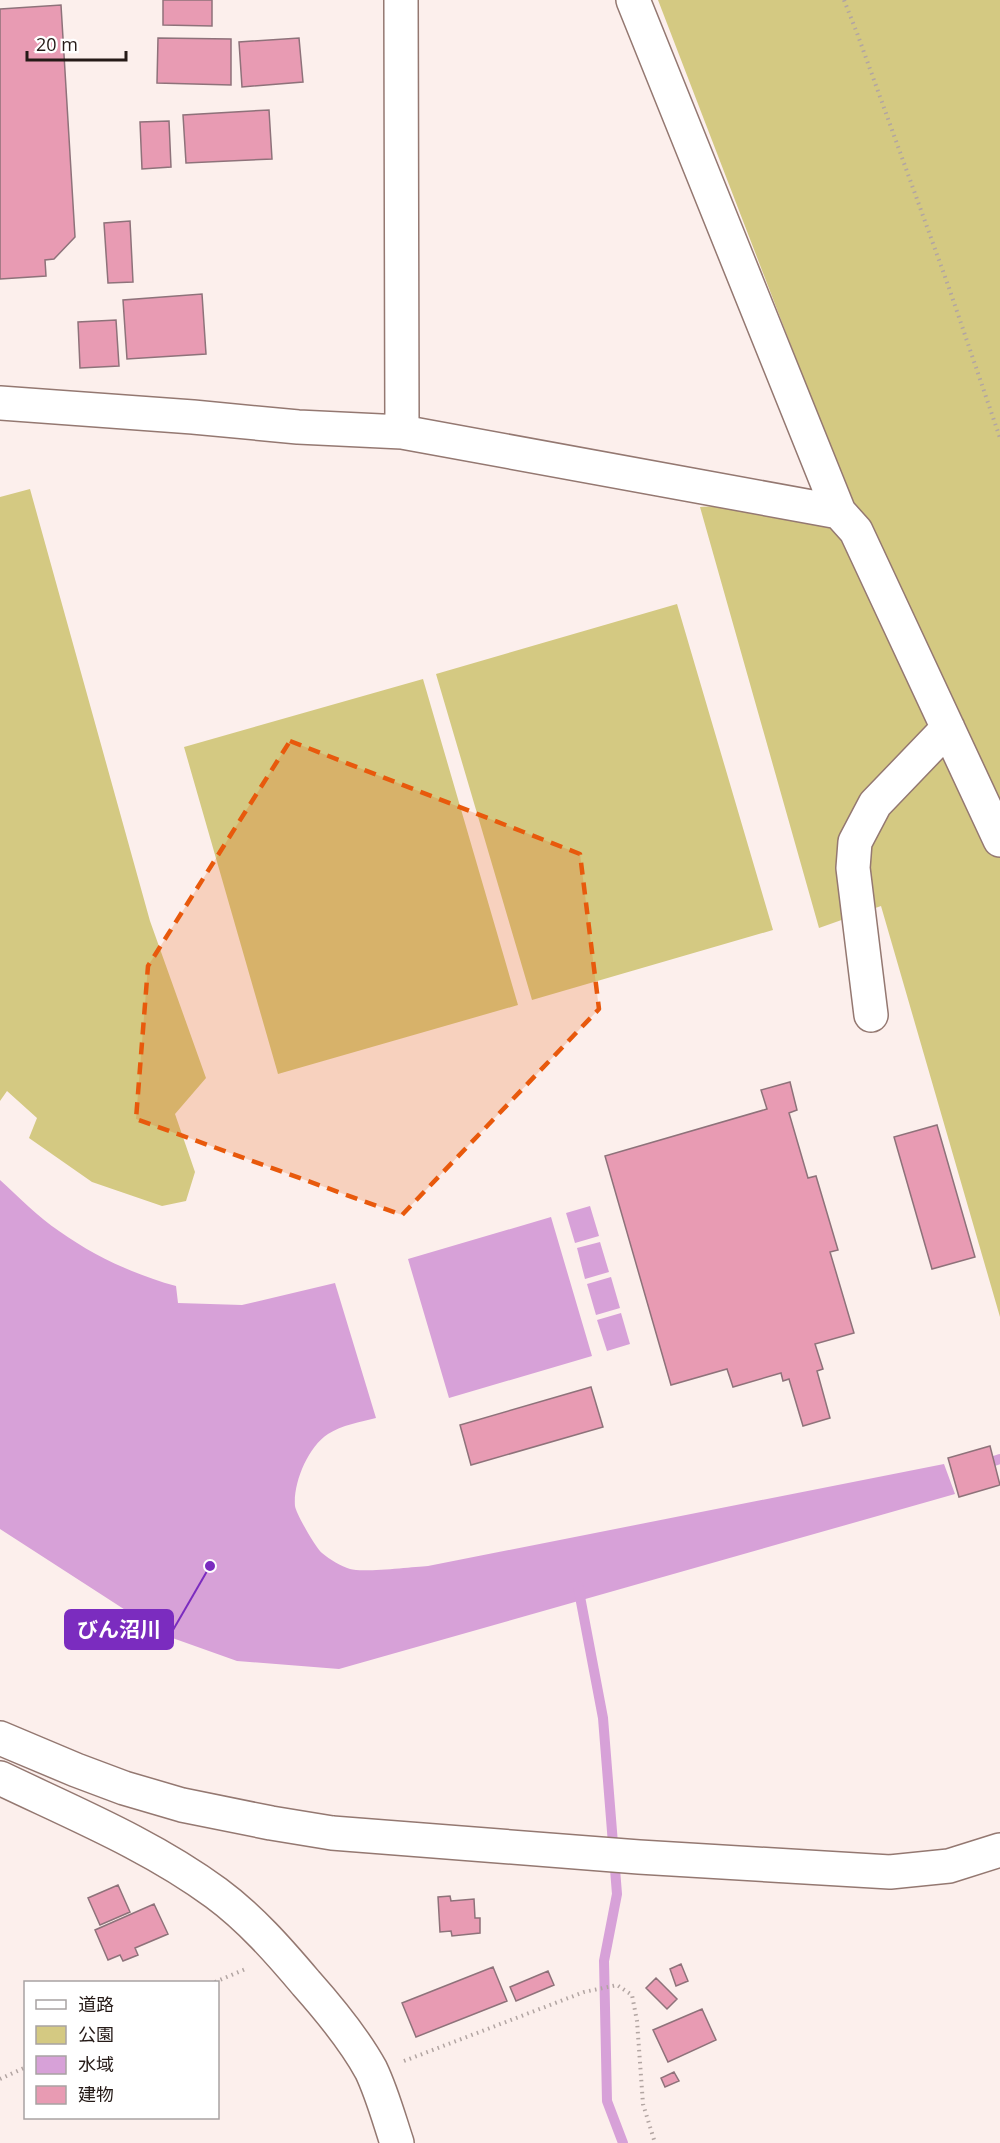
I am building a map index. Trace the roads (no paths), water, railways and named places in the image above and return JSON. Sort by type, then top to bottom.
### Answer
[{"type":"street","points":[[401,0],[402,432]]},
{"type":"street","points":[[633,0],[839,512],[856,531],[1000,840]]},
{"type":"street","points":[[0,403],[298,427],[402,432],[839,512]]},
{"type":"street","points":[[871,1015],[853,868],[855,842],[875,804],[948,729]]},
{"type":"street","points":[[0,1738],[124,1788],[182,1805],[332,1833],[628,1856],[890,1872],[949,1866],[1000,1850]]},
{"type":"street","points":[[0,1778],[146,1849],[217,1894],[248,1921],[322,2001],[361,2051],[373,2073],[398,2143]]},
{"type":"water","points":[[0,1180],[44,1220],[86,1249],[130,1270],[176,1286],[178,1303],[242,1305],[335,1283],[376,1418],[339,1428],[321,1440],[303,1466],[296,1487],[295,1506],[302,1523],[319,1550],[325,1556],[350,1569],[376,1570],[428,1566],[944,1464],[955,1494],[339,1669],[237,1661],[164,1635],[0,1529]]},
{"type":"water","points":[[590,1206],[599,1236],[575,1243],[566,1213]]},
{"type":"water","points":[[551,1217],[592,1356],[449,1398],[408,1259]]},
{"type":"water","points":[[600,1242],[609,1272],[585,1279],[577,1248]]},
{"type":"water","points":[[611,1277],[620,1308],[596,1315],[587,1284]]},
{"type":"water","points":[[621,1313],[630,1344],[607,1351],[597,1320]]},
{"type":"waterway","points":[[982,1465],[1000,1459]]},
{"type":"waterway","points":[[578,1586],[603,1718],[617,1894],[604,1961],[607,2101],[623,2143]]},
{"type":"place","name":"びん沼川","points":[[210,1566]]}]
